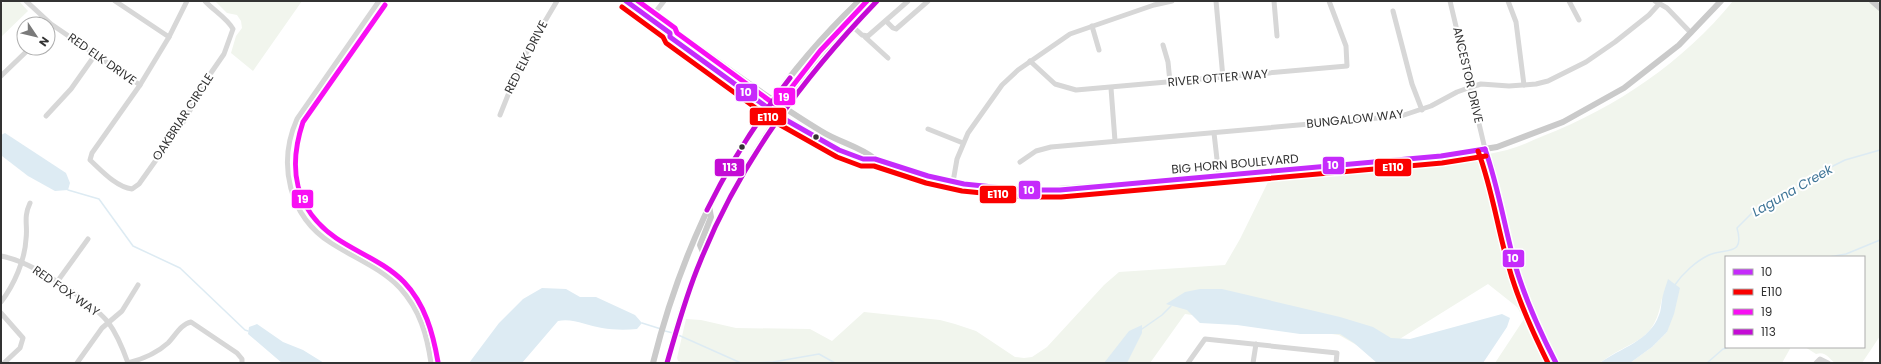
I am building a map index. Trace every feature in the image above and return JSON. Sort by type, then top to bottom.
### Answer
[{"type":"main road","name":"BIG HORN BOULEVARD","points":[[626,1],[670,33],[670,37],[766,108],[839,150],[864,159],[875,159],[953,182],[1000,189],[1045,190],[1219,177],[1441,156],[1485,149],[1541,132],[1604,101],[1643,75],[1691,33],[1721,1]]},
{"type":"main road","points":[[653,363],[665,318],[687,255],[709,206],[733,160],[773,99],[816,46],[859,1]]},
{"type":"main road","points":[[667,363],[676,326],[704,252],[720,215],[741,176],[784,108],[809,75],[852,26],[877,1]]},
{"type":"main road","points":[[1872,1],[1880,8]]},
{"type":"main road","name":"BIG HORN BOULEVARD","points":[[670,33],[676,32],[784,108],[823,133],[842,143],[865,151],[875,159]]},
{"type":"main road","points":[[685,48],[690,47],[709,59],[716,60]]},
{"type":"main road","points":[[704,252],[700,245],[711,217],[709,206]]},
{"type":"street","name":"RED ELK DRIVE","points":[[26,1],[40,16]]},
{"type":"street","points":[[115,1],[169,38]]},
{"type":"street","points":[[140,85],[169,38],[187,1]]},
{"type":"street","name":"OAKBRIAR CIRCLE","points":[[140,85],[92,153],[90,160],[111,178],[126,188],[132,189],[139,184],[186,118],[204,83],[227,49],[233,29],[229,22],[220,16],[205,1]]},
{"type":"street","points":[[379,1],[296,120],[289,142],[287,171],[292,194],[299,210],[311,225],[331,243],[389,278],[409,300],[423,326],[431,363]]},
{"type":"street","name":"RED ELK DRIVE","points":[[500,115],[522,60],[557,1]]},
{"type":"street","points":[[650,19],[664,1]]},
{"type":"street","points":[[866,37],[908,1]]},
{"type":"street","points":[[886,21],[892,28],[896,29],[928,1]]},
{"type":"street","points":[[953,182],[957,159],[971,128],[1009,77],[1070,34],[1154,5],[1172,1]]},
{"type":"street","points":[[1216,1],[1223,78]]},
{"type":"street","points":[[1274,1],[1277,36]]},
{"type":"street","name":"RIVER OTTER WAY","points":[[1030,61],[1050,81],[1065,88],[1076,90],[1347,66],[1346,46],[1329,1]]},
{"type":"street","name":"ANCESTOR DRIVE","points":[[1450,1],[1485,149]]},
{"type":"street","points":[[1508,1],[1516,22],[1524,85]]},
{"type":"street","points":[[1569,1],[1579,20]]},
{"type":"street","points":[[1657,2],[1667,8],[1691,33]]},
{"type":"street","name":"BUNGALOW WAY","points":[[1020,162],[1031,153],[1046,148],[1401,116],[1422,110],[1456,92],[1471,86],[1481,84],[1524,85],[1548,81],[1586,62],[1632,29],[1657,2]]},
{"type":"street","points":[[1392,11],[1412,84],[1422,110]]},
{"type":"street","points":[[852,26],[888,58]]},
{"type":"street","points":[[1092,26],[1099,50]]},
{"type":"street","name":"RED ELK DRIVE","points":[[56,30],[140,85]]},
{"type":"street","points":[[1163,45],[1168,62],[1170,82]]},
{"type":"street","points":[[46,116],[71,89],[95,55]]},
{"type":"street","points":[[1,76],[22,56]]},
{"type":"street","points":[[1111,88],[1115,141]]},
{"type":"street","points":[[928,129],[963,143]]},
{"type":"street","points":[[1214,134],[1219,177]]},
{"type":"street","points":[[1485,149],[1487,168],[1514,278],[1538,339],[1551,363]]},
{"type":"street","points":[[1485,149],[1492,166],[1515,262],[1526,297],[1537,325],[1556,363]]},
{"type":"street","points":[[1,301],[13,283],[21,262],[26,240],[25,220],[30,203]]},
{"type":"street","points":[[57,282],[88,239]]},
{"type":"street","name":"RED FOX WAY","points":[[1,256],[34,268],[57,282],[93,308],[109,323],[121,343],[128,363]]},
{"type":"street","points":[[77,363],[99,333],[122,311],[138,284]]},
{"type":"street","points":[[1,313],[23,338],[20,348],[4,363]]},
{"type":"street","points":[[128,363],[144,358],[157,351],[168,343],[186,323],[191,322],[237,353],[242,359],[242,363]]},
{"type":"street","points":[[1188,363],[1205,339],[1337,353],[1336,363]]},
{"type":"street","points":[[1253,363],[1256,344]]},
{"type":"street","points":[[1816,363],[1820,359],[1828,363]]},
{"type":"shaded area","points":[[5,1],[19,1],[28,11],[23,16],[16,16],[16,23],[1,37],[1,5]]},
{"type":"shaded area","points":[[215,1],[302,1],[253,71],[231,53],[236,36],[242,28],[241,21],[237,15],[227,13]]},
{"type":"shaded area","points":[[1733,1],[1880,1],[1880,336],[1862,363],[1835,363],[1825,354],[1816,354],[1807,348],[1865,348],[1865,256],[1725,256],[1725,348],[1790,348],[1782,363],[1630,363],[1652,347],[1667,332],[1662,298],[1654,324],[1648,333],[1600,363],[1495,363],[1524,319],[1517,307],[1488,284],[1374,355],[1339,335],[1185,314],[1150,363],[685,363],[678,361],[677,358],[686,319],[701,320],[736,328],[810,329],[832,341],[864,312],[940,320],[955,324],[976,331],[1015,357],[1032,357],[1047,347],[1104,285],[1119,272],[1225,265],[1240,239],[1270,178],[1419,165],[1478,156],[1520,146],[1570,124],[1622,97],[1670,63],[1693,44]]},
{"type":"shaded area","points":[[5,133],[66,173],[70,183],[68,190],[55,191],[28,176],[2,156],[1,135]]},
{"type":"shaded area","points":[[1668,279],[1680,288],[1674,314],[1667,332],[1652,347],[1630,363],[1600,363],[1642,338],[1655,324],[1660,313],[1663,295]]},
{"type":"shaded area","points":[[542,288],[566,289],[580,297],[596,297],[635,315],[642,323],[637,329],[620,330],[606,329],[564,320],[558,321],[522,363],[469,363],[499,323],[523,299]]},
{"type":"shaded area","points":[[1200,289],[1222,289],[1340,317],[1373,327],[1391,338],[1410,339],[1502,314],[1510,318],[1507,327],[1483,363],[1377,363],[1354,343],[1340,334],[1300,334],[1237,325],[1200,323],[1187,310],[1166,304],[1185,292]]},
{"type":"shaded area","points":[[257,324],[283,342],[303,350],[324,363],[282,363],[248,334],[249,327]]},
{"type":"shaded area","points":[[1142,325],[1142,333],[1127,363],[1104,363],[1129,331]]},
{"type":"waterway","name":"Laguna Creek","points":[[1674,286],[1681,277],[1699,261],[1709,255],[1728,251],[1736,247],[1739,243],[1737,228],[1752,213],[1800,187],[1813,176],[1845,160],[1880,150]]},
{"type":"waterway","points":[[68,190],[99,199],[133,246],[180,268],[245,330],[248,331]]},
{"type":"waterway","name":"Laguna Creek","points":[[1835,256],[1846,254],[1880,240]]},
{"type":"waterway","points":[[1142,329],[1162,315],[1171,306]]},
{"type":"waterway","points":[[642,323],[661,329]]},
{"type":"waterway","points":[[665,331],[673,333]]},
{"type":"waterway","points":[[676,334],[741,363]]},
{"type":"waterway","name":"Laguna Creek","points":[[1707,363],[1723,349],[1726,348]]},
{"type":"waterway","points":[[752,363],[773,362],[819,354],[835,363]]},
{"type":"transit line","name":"10","points":[[626,1],[670,33],[670,37],[779,116],[839,150],[863,159],[875,159],[928,176],[964,184],[1024,190],[1060,190],[1441,156],[1485,149]]},
{"type":"transit line","name":"19","points":[[638,1],[675,28],[677,33],[777,106],[820,51],[867,1]]},
{"type":"transit line","name":"113","points":[[667,363],[695,274],[716,225],[734,190],[754,156],[799,91],[824,60],[877,1]]},
{"type":"transit line","name":"19","points":[[385,5],[303,122],[298,139],[296,155],[298,186],[303,200],[311,214],[322,227],[336,238],[388,269],[404,282],[423,309],[434,340],[438,362]]},
{"type":"transit line","name":"E110","points":[[622,7],[663,37],[666,43],[775,122],[837,157],[861,166],[874,166],[926,183],[962,191],[1023,197],[1061,197],[1442,163],[1486,156]]},
{"type":"transit line","name":"113","points":[[707,210],[725,175],[745,142],[790,78]]},
{"type":"transit line","name":"10","points":[[1485,149],[1494,177],[1510,247],[1522,287],[1532,313],[1556,363]]},
{"type":"transit line","name":"E110","points":[[1478,151],[1487,179],[1504,250],[1520,302],[1548,363]]}]
